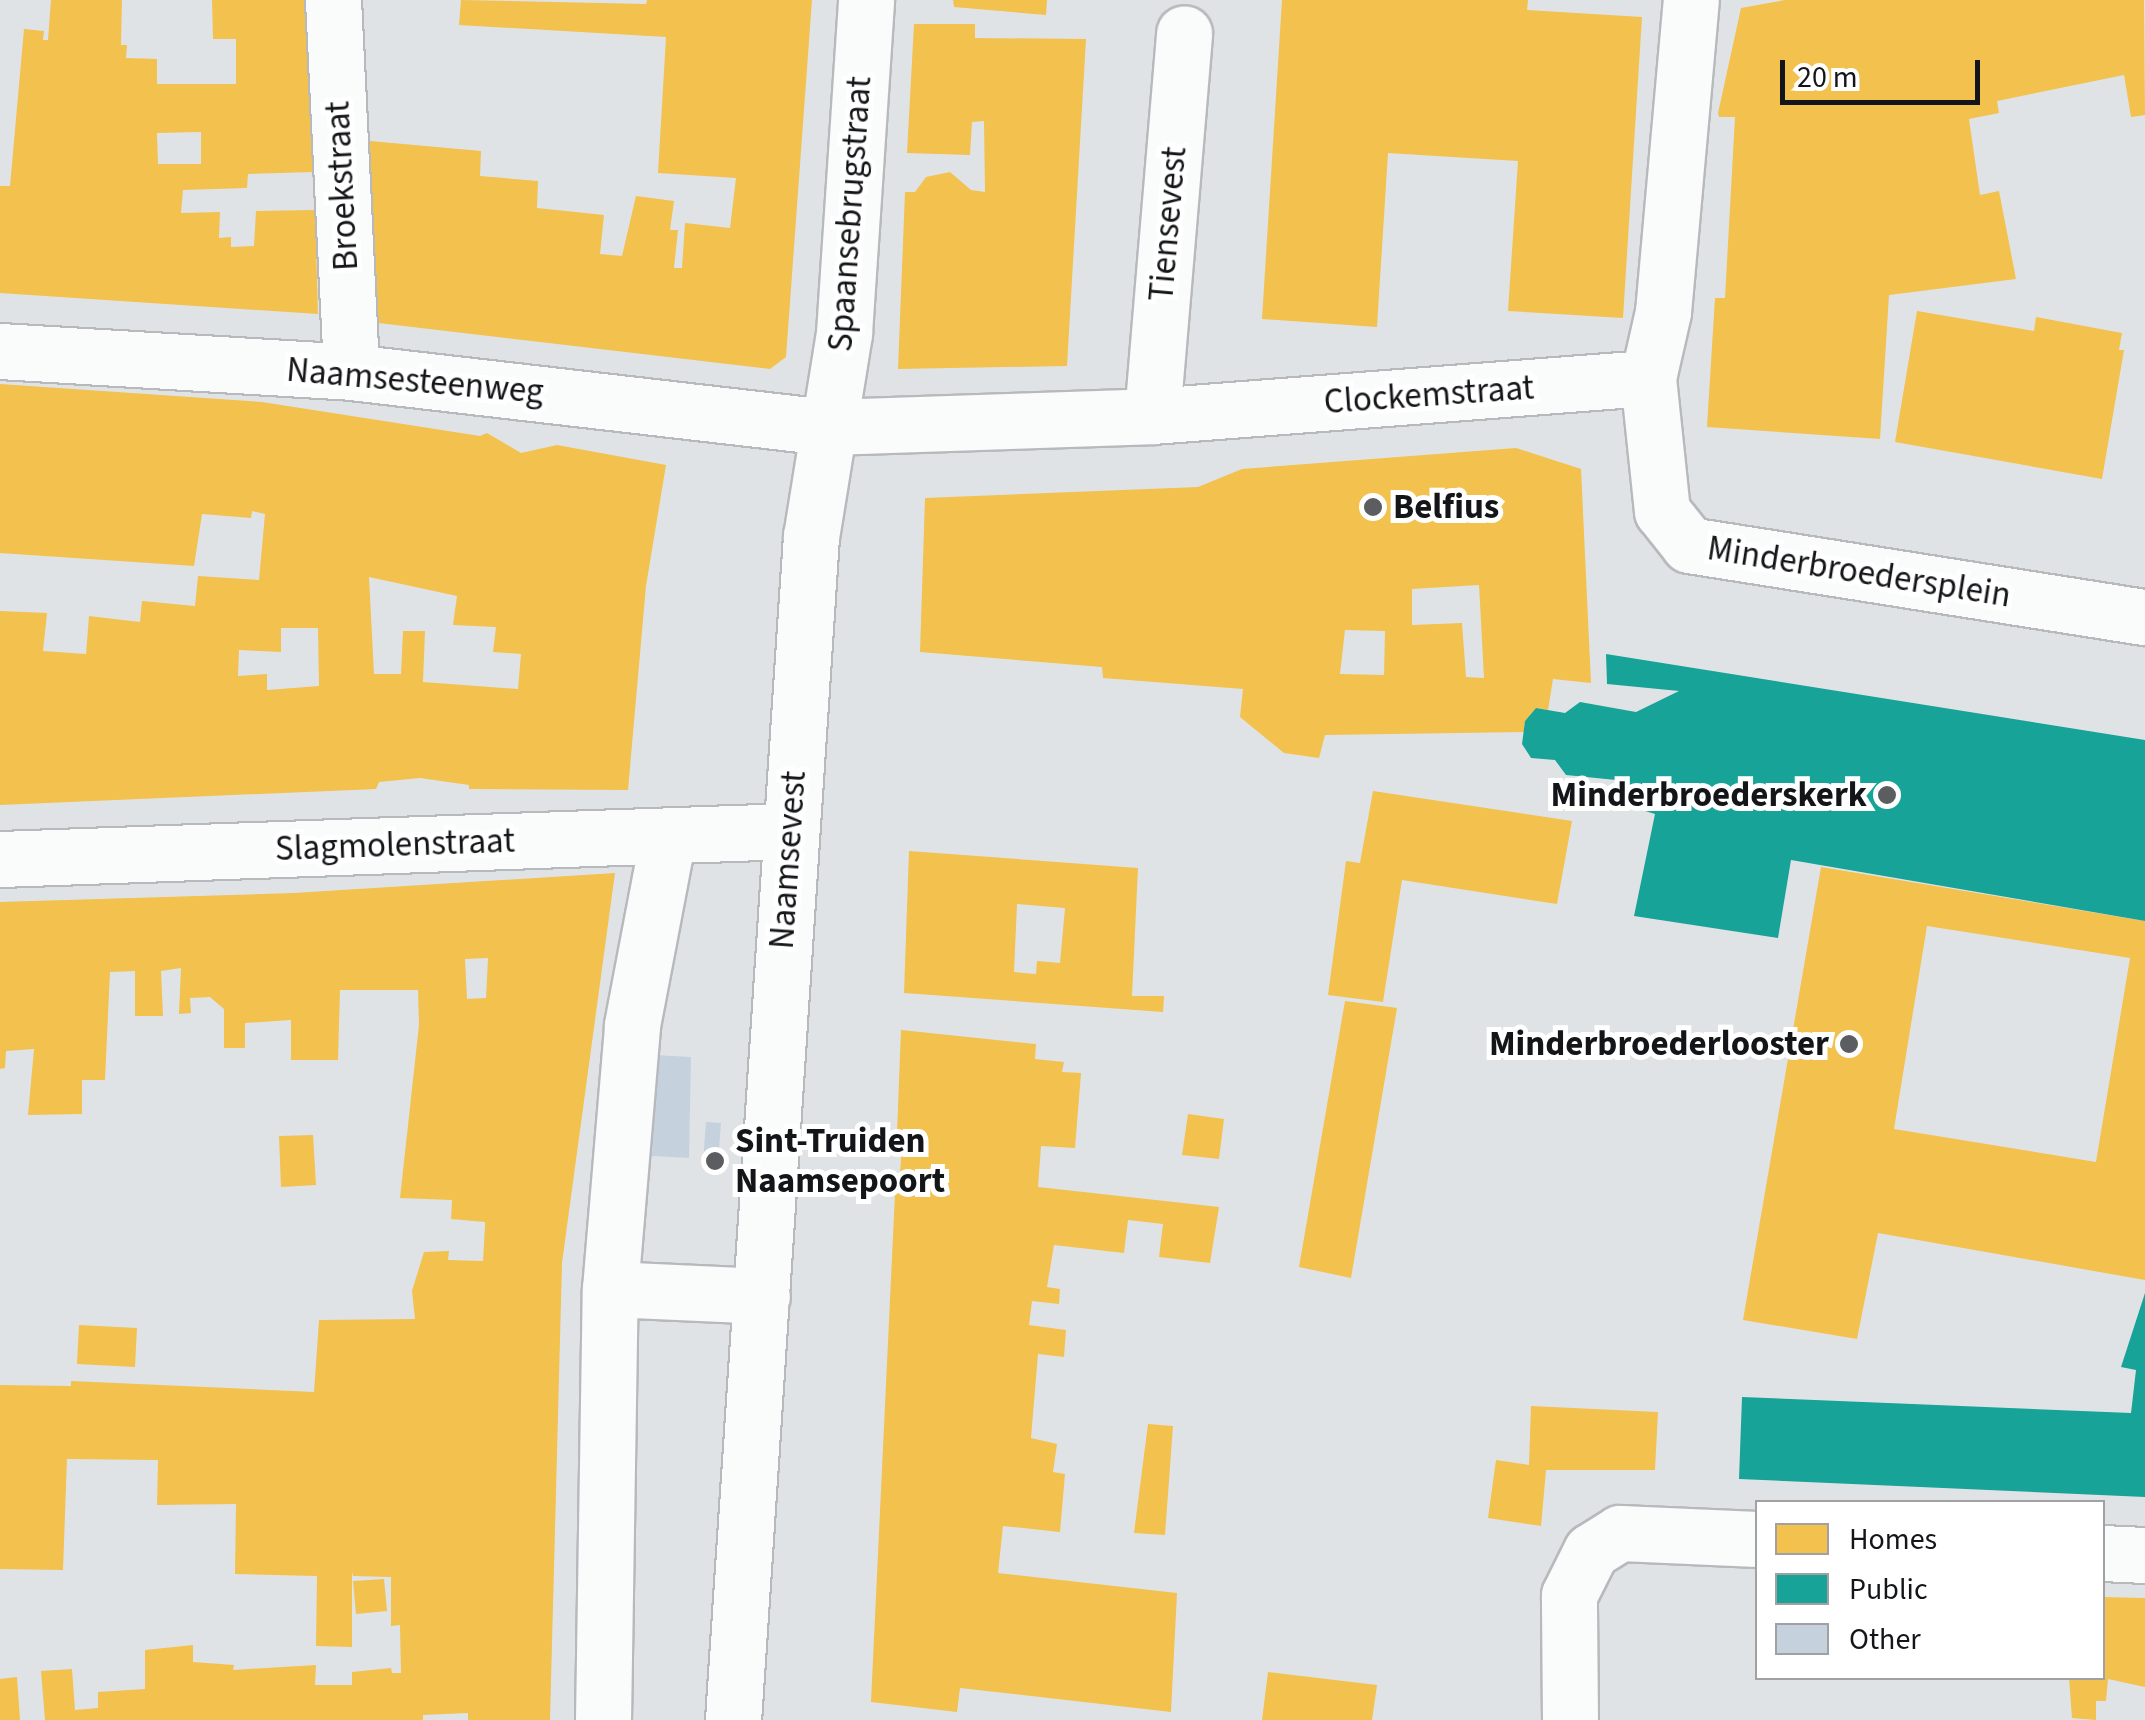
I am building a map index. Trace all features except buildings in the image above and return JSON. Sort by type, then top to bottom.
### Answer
[{"type":"street","name":"Broekstraat","points":[[333,0],[350,372]]},
{"type":"street","name":"Spaansebrugstraat","points":[[828,427],[844,333],[866,0]]},
{"type":"street","points":[[1648,378],[1663,312],[1691,0]]},
{"type":"street","name":"Tiensevest","points":[[1152,416],[1184,33]]},
{"type":"street","name":"Naamsesteenweg","points":[[0,351],[350,372],[828,427]]},
{"type":"street","name":"Clockemstraat","points":[[828,427],[1152,416],[1648,378]]},
{"type":"street","name":"Minderbroedersplein","points":[[1648,378],[1662,511],[1689,546],[2145,617]]},
{"type":"street","name":"Naamsevest","points":[[734,1720],[789,831],[811,537],[828,427]]},
{"type":"street","name":"Slagmolenstraat","points":[[0,859],[789,831]]},
{"type":"street","points":[[603,1720],[610,1289],[632,1026],[668,836]]},
{"type":"street","points":[[610,1289],[762,1296]]},
{"type":"street","points":[[1570,1720],[1569,1596],[1591,1551],[1620,1533],[1755,1539]]},
{"type":"street","points":[[2105,1553],[2145,1554]]},
{"type":"place","name":"Belfius","points":[[1373,507]]},
{"type":"place","name":"Minderbroederskerk","points":[[1887,795]]},
{"type":"place","name":"Minderbroederlooster","points":[[1849,1044]]},
{"type":"place","name":"Sint-Truiden Naamsepoort","points":[[715,1161]]}]
